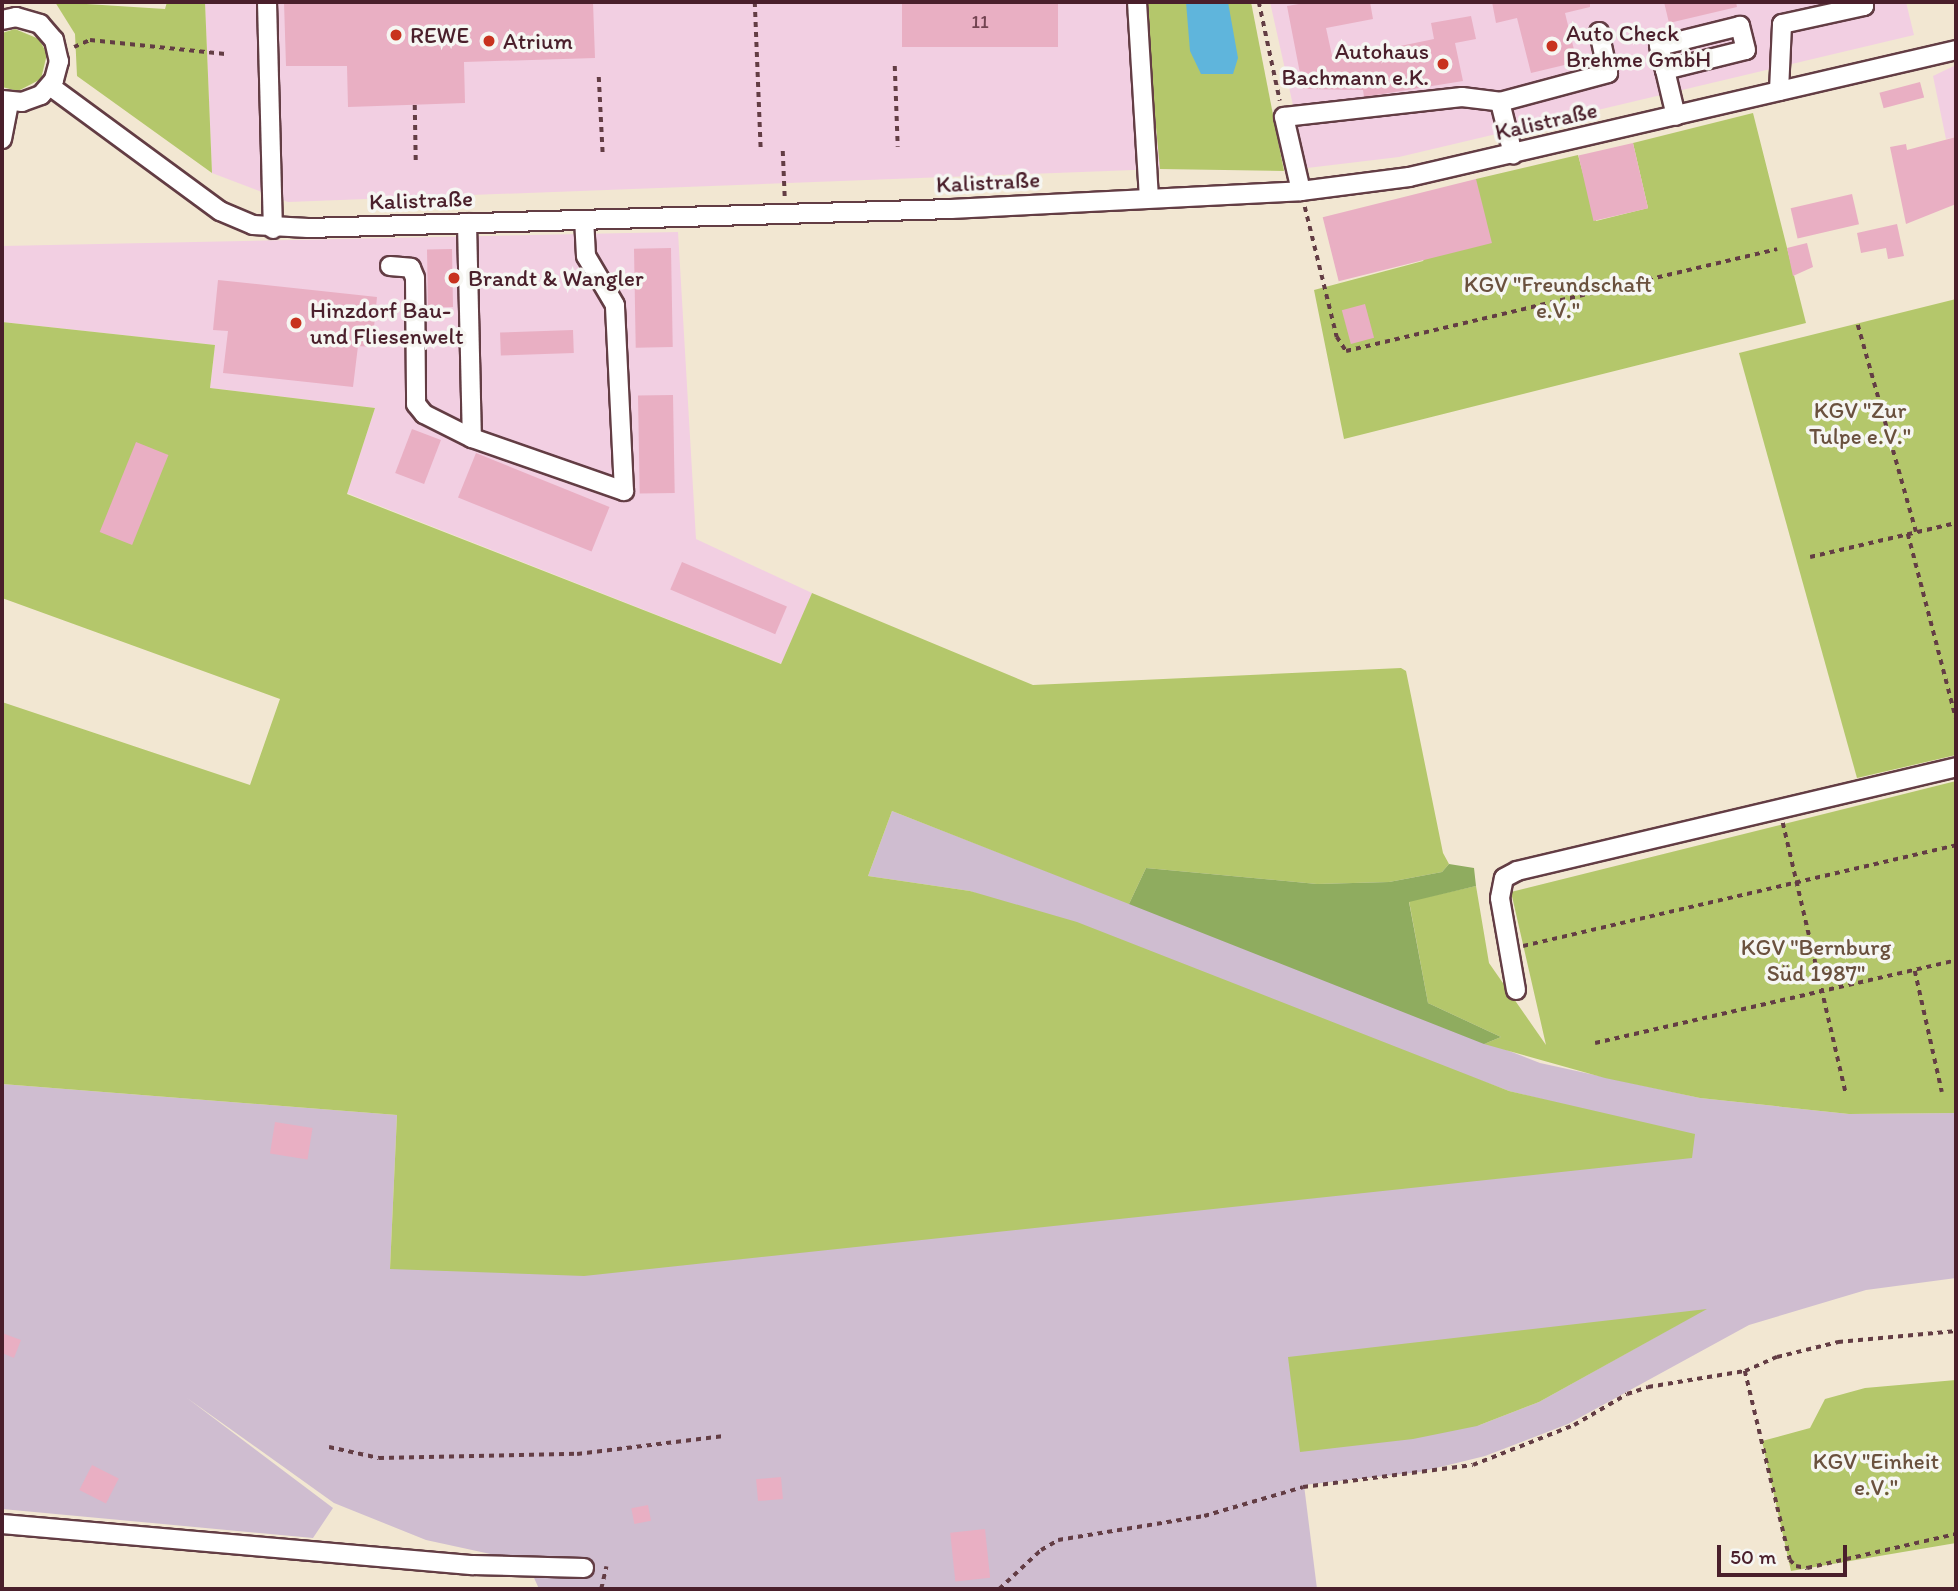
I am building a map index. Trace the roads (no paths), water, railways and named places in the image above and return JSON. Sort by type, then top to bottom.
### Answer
[{"type":"street","points":[[267,2],[273,229]]},
{"type":"street","points":[[1137,2],[1149,197]]},
{"type":"street","points":[[1779,91],[1782,24],[1864,6],[1863,2]]},
{"type":"street","points":[[2,20],[28,10],[46,28],[59,54],[50,86],[29,101],[6,101],[2,139]]},
{"type":"street","points":[[1301,191],[1284,117],[1462,97],[1500,102],[1608,73],[1599,32]]},
{"type":"street","name":"Kalistraße","points":[[50,86],[204,201],[236,219],[273,229],[786,213],[1301,191],[1409,177],[1956,50]]},
{"type":"street","points":[[1665,70],[1676,116]]},
{"type":"street","points":[[1500,102],[1513,154]]},
{"type":"street","points":[[390,266],[411,268],[415,278],[416,404],[424,414],[472,439],[624,491],[615,305],[586,256],[584,220]]},
{"type":"street","points":[[467,223],[472,439]]},
{"type":"street","points":[[1516,990],[1500,886],[1517,871],[1694,827],[1780,811],[1956,767]]},
{"type":"street","points":[[2,1524],[473,1565],[584,1568]]},
{"type":"water","points":[[1186,2],[1228,2],[1238,58],[1233,74],[1201,74],[1190,51]]},
{"type":"place","name":"REWE","points":[[396,35]]},
{"type":"place","name":"Atrium","points":[[489,41]]},
{"type":"place","name":"Auto Check Brehme GmbH","points":[[1552,46]]},
{"type":"place","name":"Autohaus Bachmann e.K.","points":[[1443,64]]},
{"type":"place","name":"Brandt & Wangler","points":[[454,278]]},
{"type":"place","name":"Hinzdorf Bau- und Fliesenwelt","points":[[296,323]]},
{"type":"park label","name":"KGV \"Freundschaft e.V.\"","points":[[1558,297]]},
{"type":"park label","name":"KGV \"Zur Tulpe e.V.\"","points":[[1860,423]]},
{"type":"park label","name":"KGV \"Bernburg Süd 1987\"","points":[[1816,960]]},
{"type":"park label","name":"KGV \"Einheit e.V.\"","points":[[1876,1474]]}]
